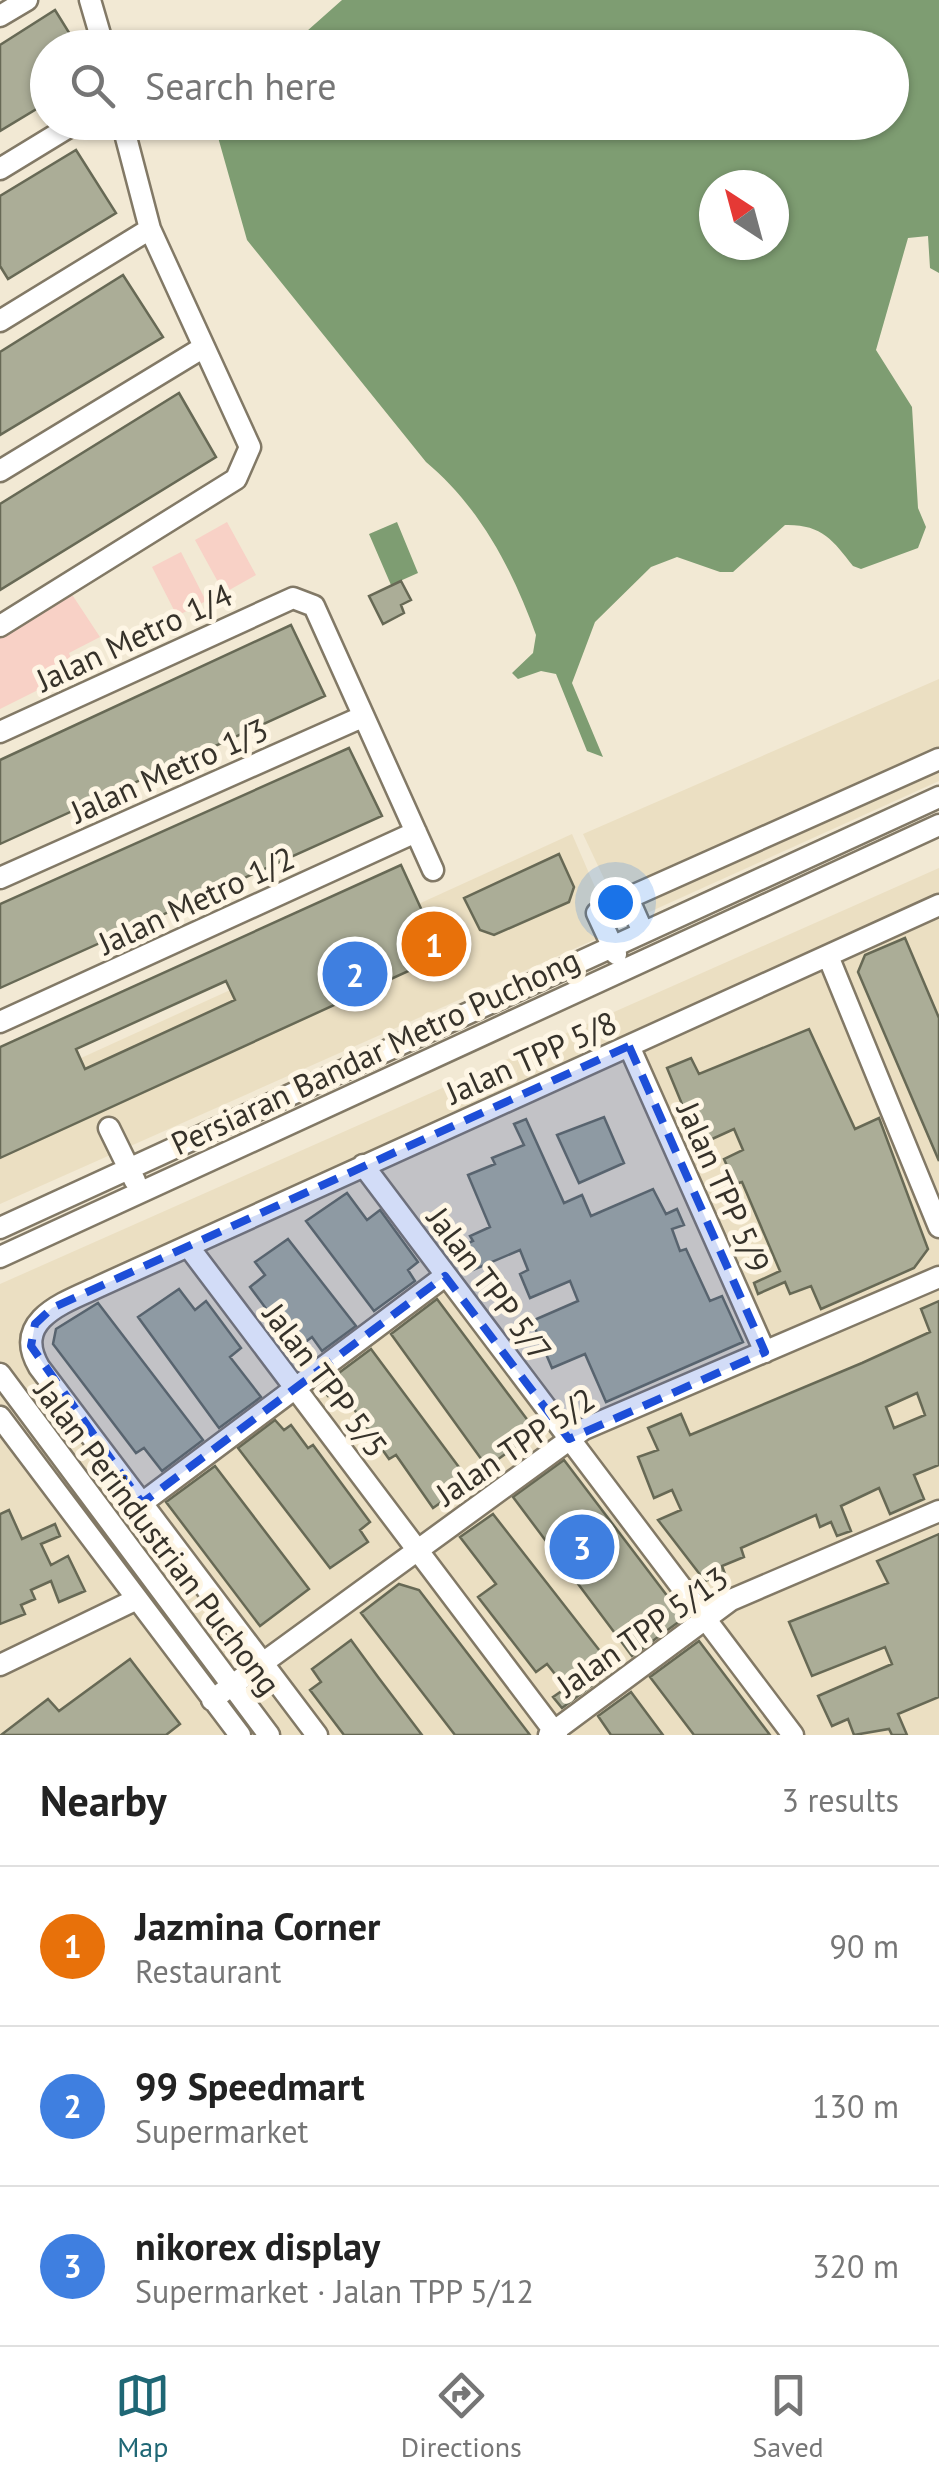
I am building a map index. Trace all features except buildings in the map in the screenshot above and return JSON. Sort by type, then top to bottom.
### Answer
[{"type":"street","points":[[0,16],[27,0]]},
{"type":"street","points":[[90,0],[99,30]]},
{"type":"street","points":[[0,169],[47,140]]},
{"type":"street","points":[[0,626],[236,479],[250,448],[150,230],[127,140]]},
{"type":"street","points":[[0,321],[150,230]]},
{"type":"street","points":[[0,471],[204,347]]},
{"type":"street","name":"Jalan Metro 1/4","points":[[0,732],[292,598],[314,606],[362,717]]},
{"type":"street","points":[[362,717],[434,870]]},
{"type":"street","name":"Jalan Metro 1/3","points":[[0,878],[362,717]]},
{"type":"street","points":[[644,932],[628,898],[939,759]]},
{"type":"street","name":"Persiaran Bandar Metro Puchong","points":[[0,1228],[939,798]]},
{"type":"street","name":"Persiaran Bandar Metro Puchong","points":[[0,1257],[939,825]]},
{"type":"street","name":"Jalan Metro 1/2","points":[[0,1022],[416,832]]},
{"type":"street","name":"Jalan TPP 5/8","points":[[142,1503],[39,1367],[31,1346],[35,1324],[52,1308],[939,905]]},
{"type":"street","points":[[597,913],[623,970]]},
{"type":"street","points":[[828,956],[939,1227]]},
{"type":"street","name":"Jalan TPP 5/9","points":[[628,1046],[765,1352]]},
{"type":"street","points":[[109,1128],[140,1192]]},
{"type":"street","name":"Jalan TPP 5/7","points":[[363,1165],[793,1735]]},
{"type":"street","name":"Jalan TPP 5/5","points":[[188,1246],[553,1734]]},
{"type":"street","points":[[318,1735],[142,1503],[445,1276]]},
{"type":"street","name":"Jalan TPP 5/2","points":[[212,1700],[569,1439],[612,1415],[939,1277]]},
{"type":"street","name":"Jalan Perindustrian Puchong","points":[[0,1374],[269,1735]]},
{"type":"street","points":[[2,1422],[27,1414]]},
{"type":"street","name":"Jalan Perindustrian Puchong","points":[[2,1422],[240,1735]]},
{"type":"street","name":"Jalan TPP 5/13","points":[[553,1734],[704,1617],[760,1586],[939,1511]]},
{"type":"street","points":[[0,1665],[137,1599]]},
{"type":"highlighted area","points":[[629,1046],[765,1352],[569,1439],[445,1276],[142,1503],[31,1346],[35,1324],[52,1308]]},
{"type":"shaded area","points":[[342,0],[939,0],[939,273],[930,268],[928,236],[908,238],[876,350],[912,407],[918,508],[926,527],[918,548],[861,569],[817,531],[785,525],[733,572],[720,572],[677,557],[651,567],[595,622],[572,683],[603,757],[587,751],[556,674],[541,671],[518,679],[512,673],[533,653],[536,635],[517,587],[478,519],[426,462],[247,240],[219,140],[909,140],[909,30],[308,30]]},
{"type":"shaded area","points":[[227,522],[256,575],[224,593],[195,540]]},
{"type":"shaded area","points":[[397,522],[418,573],[391,585],[369,534]]},
{"type":"shaded area","points":[[181,552],[206,601],[177,616],[152,567]]},
{"type":"shaded area","points":[[69,590],[100,637],[69,653],[76,671],[0,709],[0,632]]},
{"type":"shaded area","points":[[939,679],[939,781],[625,923],[583,834]]},
{"type":"shaded area","points":[[572,834],[614,931],[0,1204],[0,1095]]},
{"type":"shaded area","points":[[939,868],[939,1735],[0,1735],[0,1284]]},
{"type":"place","name":"Jazmina Corner","points":[[434,944]]},
{"type":"place","name":"99 Speedmart","points":[[355,974]]},
{"type":"place","name":"nikorex display","points":[[582,1547]]}]
